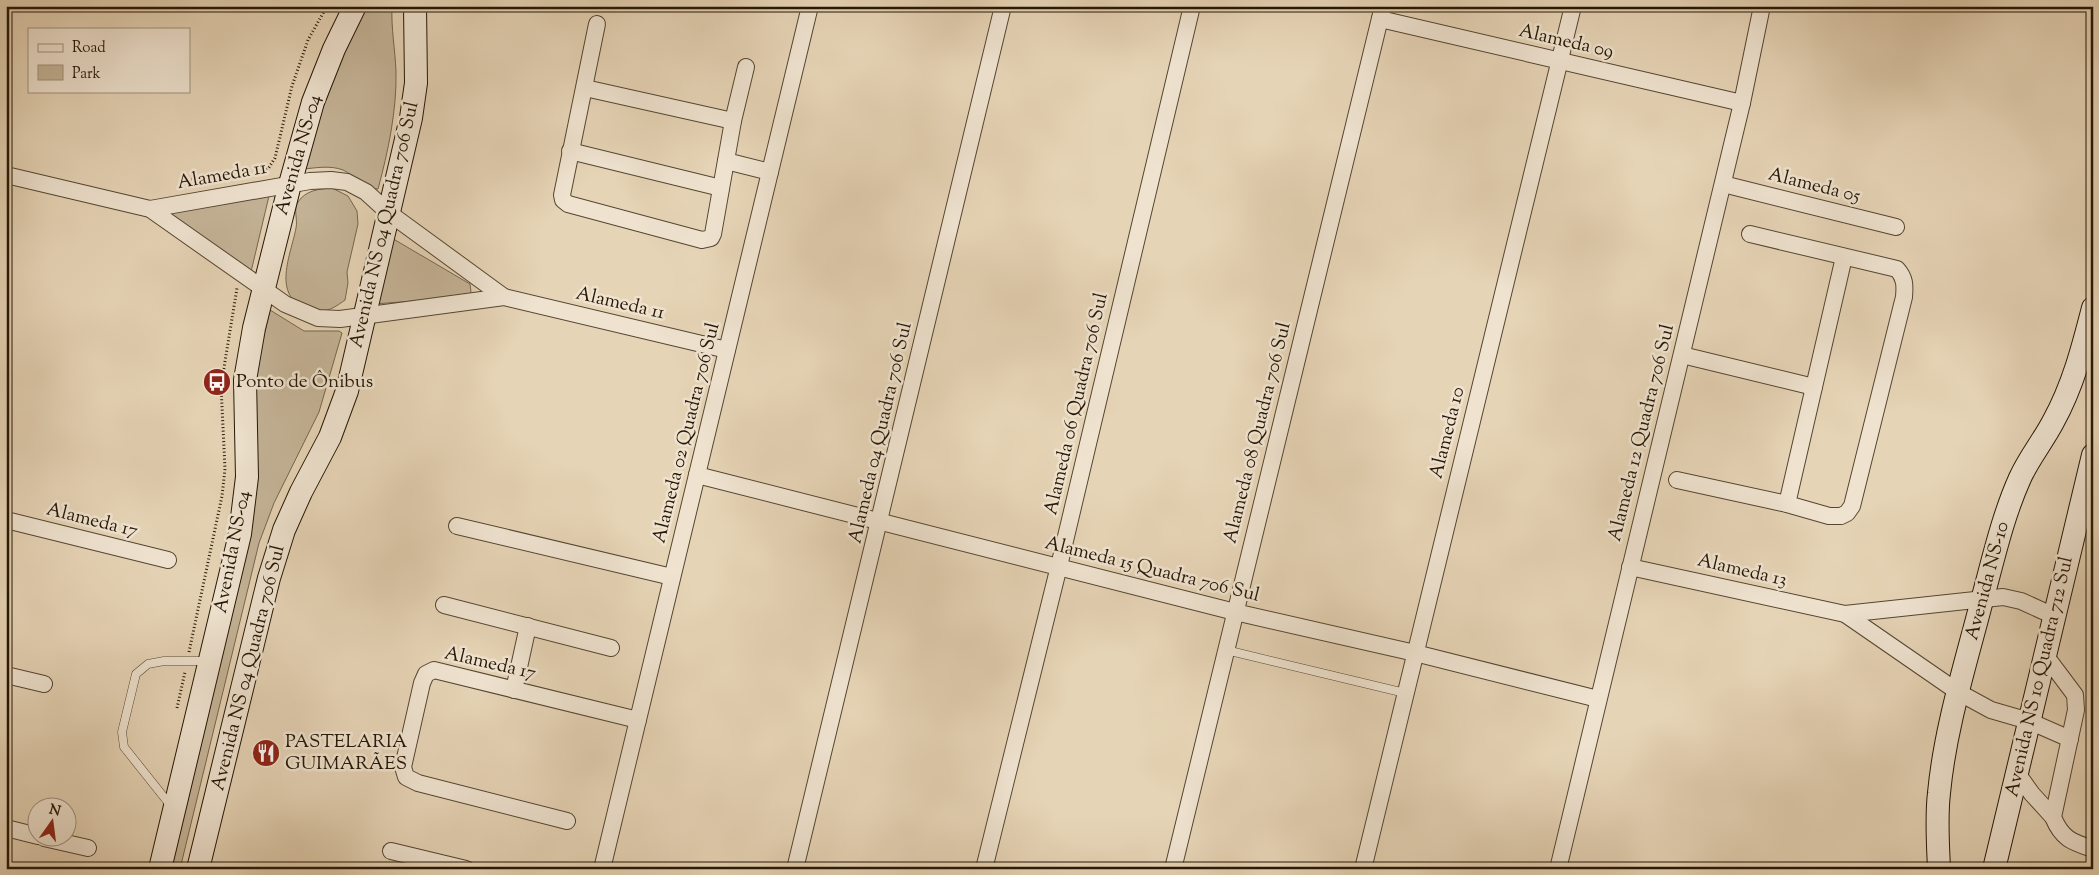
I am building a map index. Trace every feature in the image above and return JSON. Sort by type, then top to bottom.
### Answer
[{"type":"street","name":"Avenida NS-04","points":[[160,869],[174,810],[198,660],[240,534],[247,476],[246,380],[254,328],[290,184],[313,102],[334,48],[355,6]]},
{"type":"street","name":"Avenida NS 04 Quadra 706 Sul","points":[[199,868],[269,578],[284,530],[330,437],[347,391],[366,316],[411,118],[416,83],[416,6]]},
{"type":"street","name":"Alameda 02 Quadra 706 Sul","points":[[602,869],[810,6]]},
{"type":"street","name":"Alameda 04 Quadra 706 Sul","points":[[796,869],[1003,6]]},
{"type":"street","name":"Alameda 06 Quadra 706 Sul","points":[[984,869],[1059,566],[1192,6]]},
{"type":"street","name":"Alameda 10","points":[[1363,869],[1573,6]]},
{"type":"street","name":"Alameda 12 Quadra 706 Sul","points":[[1558,869],[1742,103],[1762,6]]},
{"type":"street","name":"Alameda 09","points":[[1382,12],[1559,61],[1742,103]]},
{"type":"street","name":"Alameda 08 Quadra 706 Sul","points":[[1173,869],[1382,12]]},
{"type":"street","points":[[597,24],[562,196],[563,200],[568,204],[702,240],[711,238],[746,67]]},
{"type":"street","points":[[585,88],[734,122]]},
{"type":"street","points":[[570,151],[721,188]]},
{"type":"street","points":[[726,161],[770,172]]},
{"type":"street","name":"Alameda 11","points":[[6,175],[150,209],[264,291],[301,312],[318,318],[340,319],[504,297],[727,350]]},
{"type":"street","name":"Alameda 11","points":[[150,209],[290,184],[331,180],[347,182],[366,192],[389,213],[504,297]]},
{"type":"street","name":"Alameda 05","points":[[1722,184],[1896,227]]},
{"type":"street","points":[[1677,480],[1787,504],[1829,516],[1841,516],[1852,506],[1904,297],[1905,282],[1897,269],[1750,234]]},
{"type":"street","points":[[1787,504],[1844,256]]},
{"type":"street","name":"Avenida NS-10","points":[[1939,869],[1937,834],[1938,794],[1943,760],[1958,692],[2003,520],[2021,476],[2054,421],[2067,393],[2081,355],[2093,308]]},
{"type":"street","points":[[1682,355],[1814,387]]},
{"type":"street","name":"Avenida NS 10 Quadra 712 Sul","points":[[1994,869],[2093,455]]},
{"type":"street","name":"Alameda 15 Quadra 706 Sul","points":[[697,476],[1235,612],[1415,653],[1598,699]]},
{"type":"street","name":"Alameda 17","points":[[6,520],[168,560]]},
{"type":"street","points":[[457,526],[672,577]]},
{"type":"street","name":"Alameda 13","points":[[1630,567],[1845,614],[2003,597],[2021,601],[2054,616]]},
{"type":"street","points":[[444,605],[611,648]]},
{"type":"street","name":"Alameda 13","points":[[1845,614],[1958,692],[1991,710],[2029,721],[2070,739]]},
{"type":"street","points":[[514,690],[528,626]]},
{"type":"street","points":[[2044,655],[2075,695],[2076,710],[2053,817]]},
{"type":"street","name":"Alameda 17","points":[[567,821],[418,783],[406,777],[403,767],[422,683],[426,674],[434,670],[638,720]]},
{"type":"street","points":[[6,675],[44,684]]},
{"type":"street","points":[[2017,773],[2032,794],[2053,817],[2058,830],[2071,842],[2093,849]]},
{"type":"street","points":[[6,828],[28,834]]},
{"type":"street","points":[[78,846],[88,848]]},
{"type":"street","points":[[391,851],[466,869]]},
{"type":"lane","points":[[1226,650],[1405,692]]},
{"type":"lane","points":[[174,810],[124,747],[122,732],[136,674],[148,664],[164,661],[198,660]]},
{"type":"path","points":[[251,174],[268,169],[275,158],[292,86],[308,40],[327,6]]},
{"type":"path","points":[[186,202],[190,179],[242,175]]},
{"type":"path","points":[[198,660],[225,469],[221,386],[229,327],[237,290],[236,284]]},
{"type":"path","points":[[177,708],[185,670]]},
{"type":"green space","points":[[365,6],[392,6],[396,71],[395,101],[388,146],[378,189],[364,185],[347,172],[338,168],[303,169],[322,97]]},
{"type":"green space","points":[[332,188],[348,196],[357,211],[358,224],[347,272],[348,283],[345,300],[327,310],[312,311],[296,303],[289,294],[286,284],[286,273],[296,225],[296,208],[298,202],[305,195],[318,190]]},
{"type":"green space","points":[[268,194],[250,276],[153,209]]},
{"type":"green space","points":[[390,237],[470,284],[471,292],[466,297],[374,304]]},
{"type":"green space","points":[[270,310],[304,331],[339,331],[342,333],[319,412],[274,503],[259,543],[180,869],[165,869],[198,736],[251,391]]},
{"type":"place","name":"Ponto de Ônibus","points":[[217,382]]},
{"type":"place","name":"PASTELARIA GUIMARÃES","points":[[266,753]]}]
